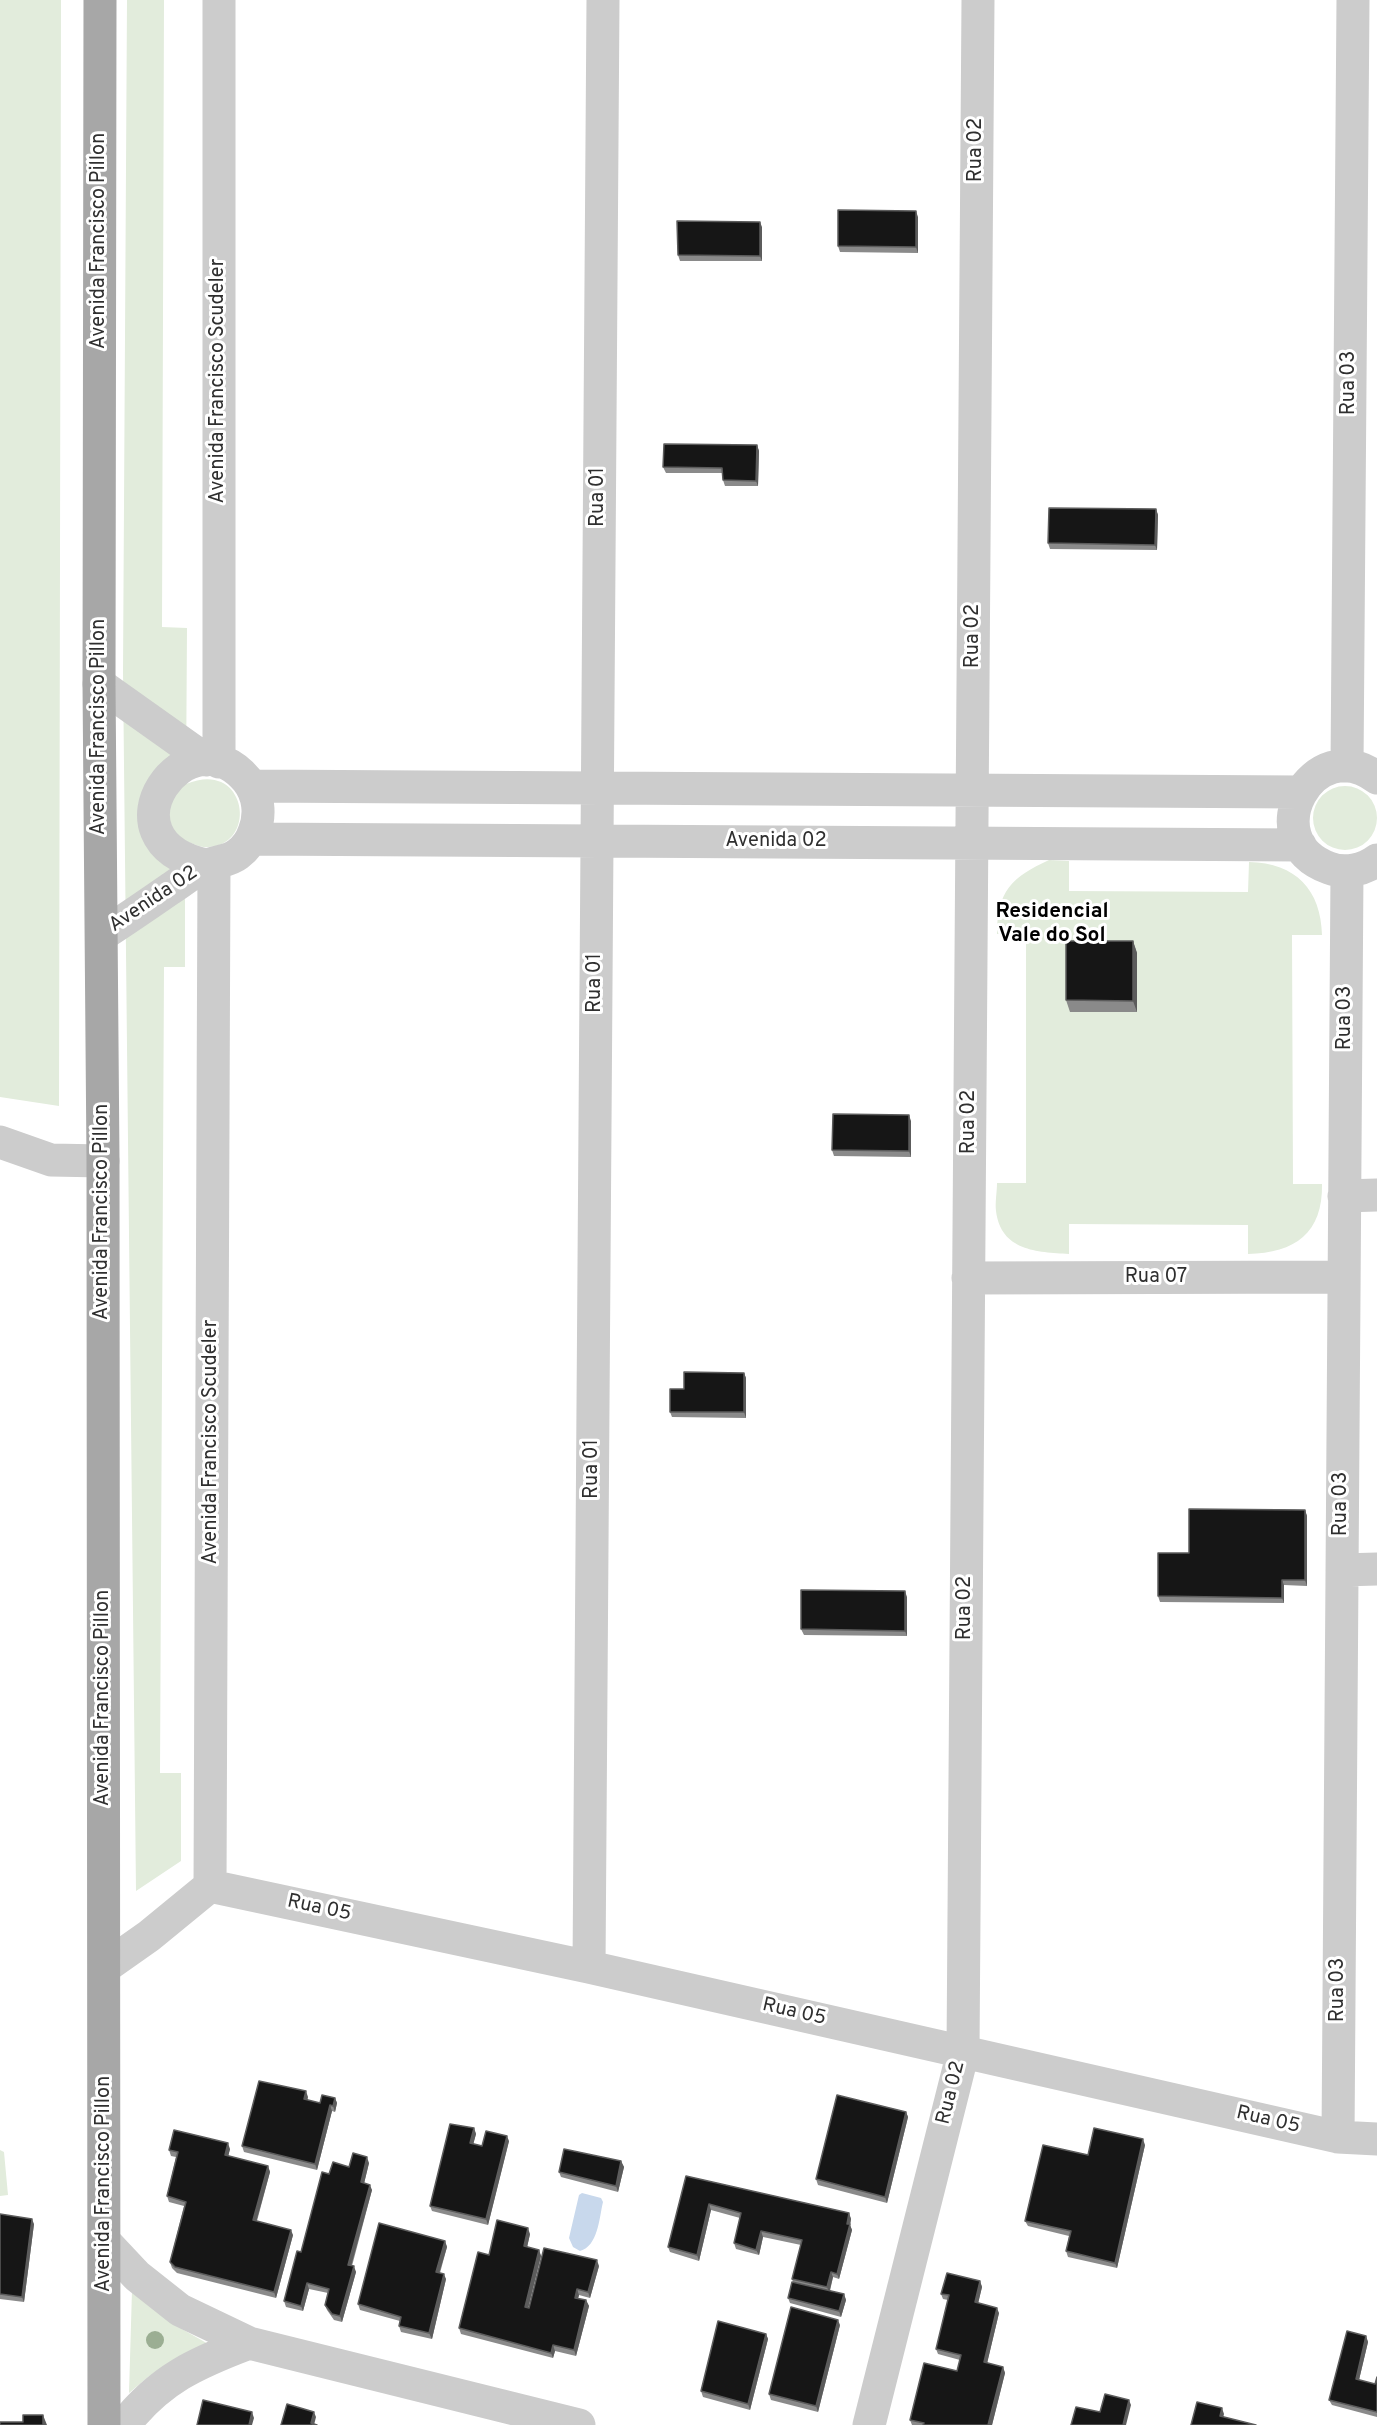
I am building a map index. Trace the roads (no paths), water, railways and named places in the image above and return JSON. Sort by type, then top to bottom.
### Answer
[{"type":"main road","name":"Avenida Francisco Pillon","points":[[100,0],[99,684],[102,935],[106,2242],[104,2425]]},
{"type":"street","name":"Avenida Francisco Scudeler","points":[[212,761],[219,0]]},
{"type":"street","name":"Rua 01","points":[[589,1967],[603,0]]},
{"type":"street","name":"Rua 02","points":[[869,2425],[963,2052],[978,0]]},
{"type":"street","name":"Rua 03","points":[[1353,0],[1362,772]]},
{"type":"street","points":[[99,684],[212,761],[238,771],[252,786],[259,813],[251,839],[238,854],[229,860],[210,865],[186,861],[169,850],[157,832],[154,812],[158,792],[169,775],[186,764],[212,761]]},
{"type":"street","points":[[1362,772],[1332,768],[1308,781],[1300,792],[1293,818],[1294,832],[1300,845],[1319,864],[1332,869],[1347,871],[1359,869],[1377,860]]},
{"type":"street","points":[[252,786],[1300,792]]},
{"type":"street","name":"Avenida 02","points":[[251,839],[1300,845]]},
{"type":"street","name":"Avenida Francisco Scudeler","points":[[210,865],[210,1886]]},
{"type":"street","name":"Avenida 02","points":[[102,935],[210,865]]},
{"type":"street","name":"Rua 03","points":[[1338,2138],[1347,871]]},
{"type":"street","points":[[0,1142],[51,1160],[103,1161]]},
{"type":"street","points":[[1344,1196],[1377,1196]]},
{"type":"street","name":"Rua 07","points":[[968,1278],[1344,1277]]},
{"type":"street","points":[[1342,1570],[1377,1569]]},
{"type":"street","points":[[105,1967],[210,1886]]},
{"type":"street","name":"Rua 05","points":[[210,1886],[589,1967],[1338,2138],[1377,2139]]},
{"type":"street","points":[[106,2242],[136,2276],[180,2310],[249,2343],[579,2425]]},
{"type":"street","points":[[124,2425],[152,2394],[176,2375],[249,2343]]},
{"type":"water","points":[[582,2193],[601,2198],[603,2202],[594,2238],[591,2244],[580,2251],[573,2247],[569,2238],[579,2195]]},
{"type":"district","name":"Residencial Vale do Sol","points":[[1052,925]]}]
